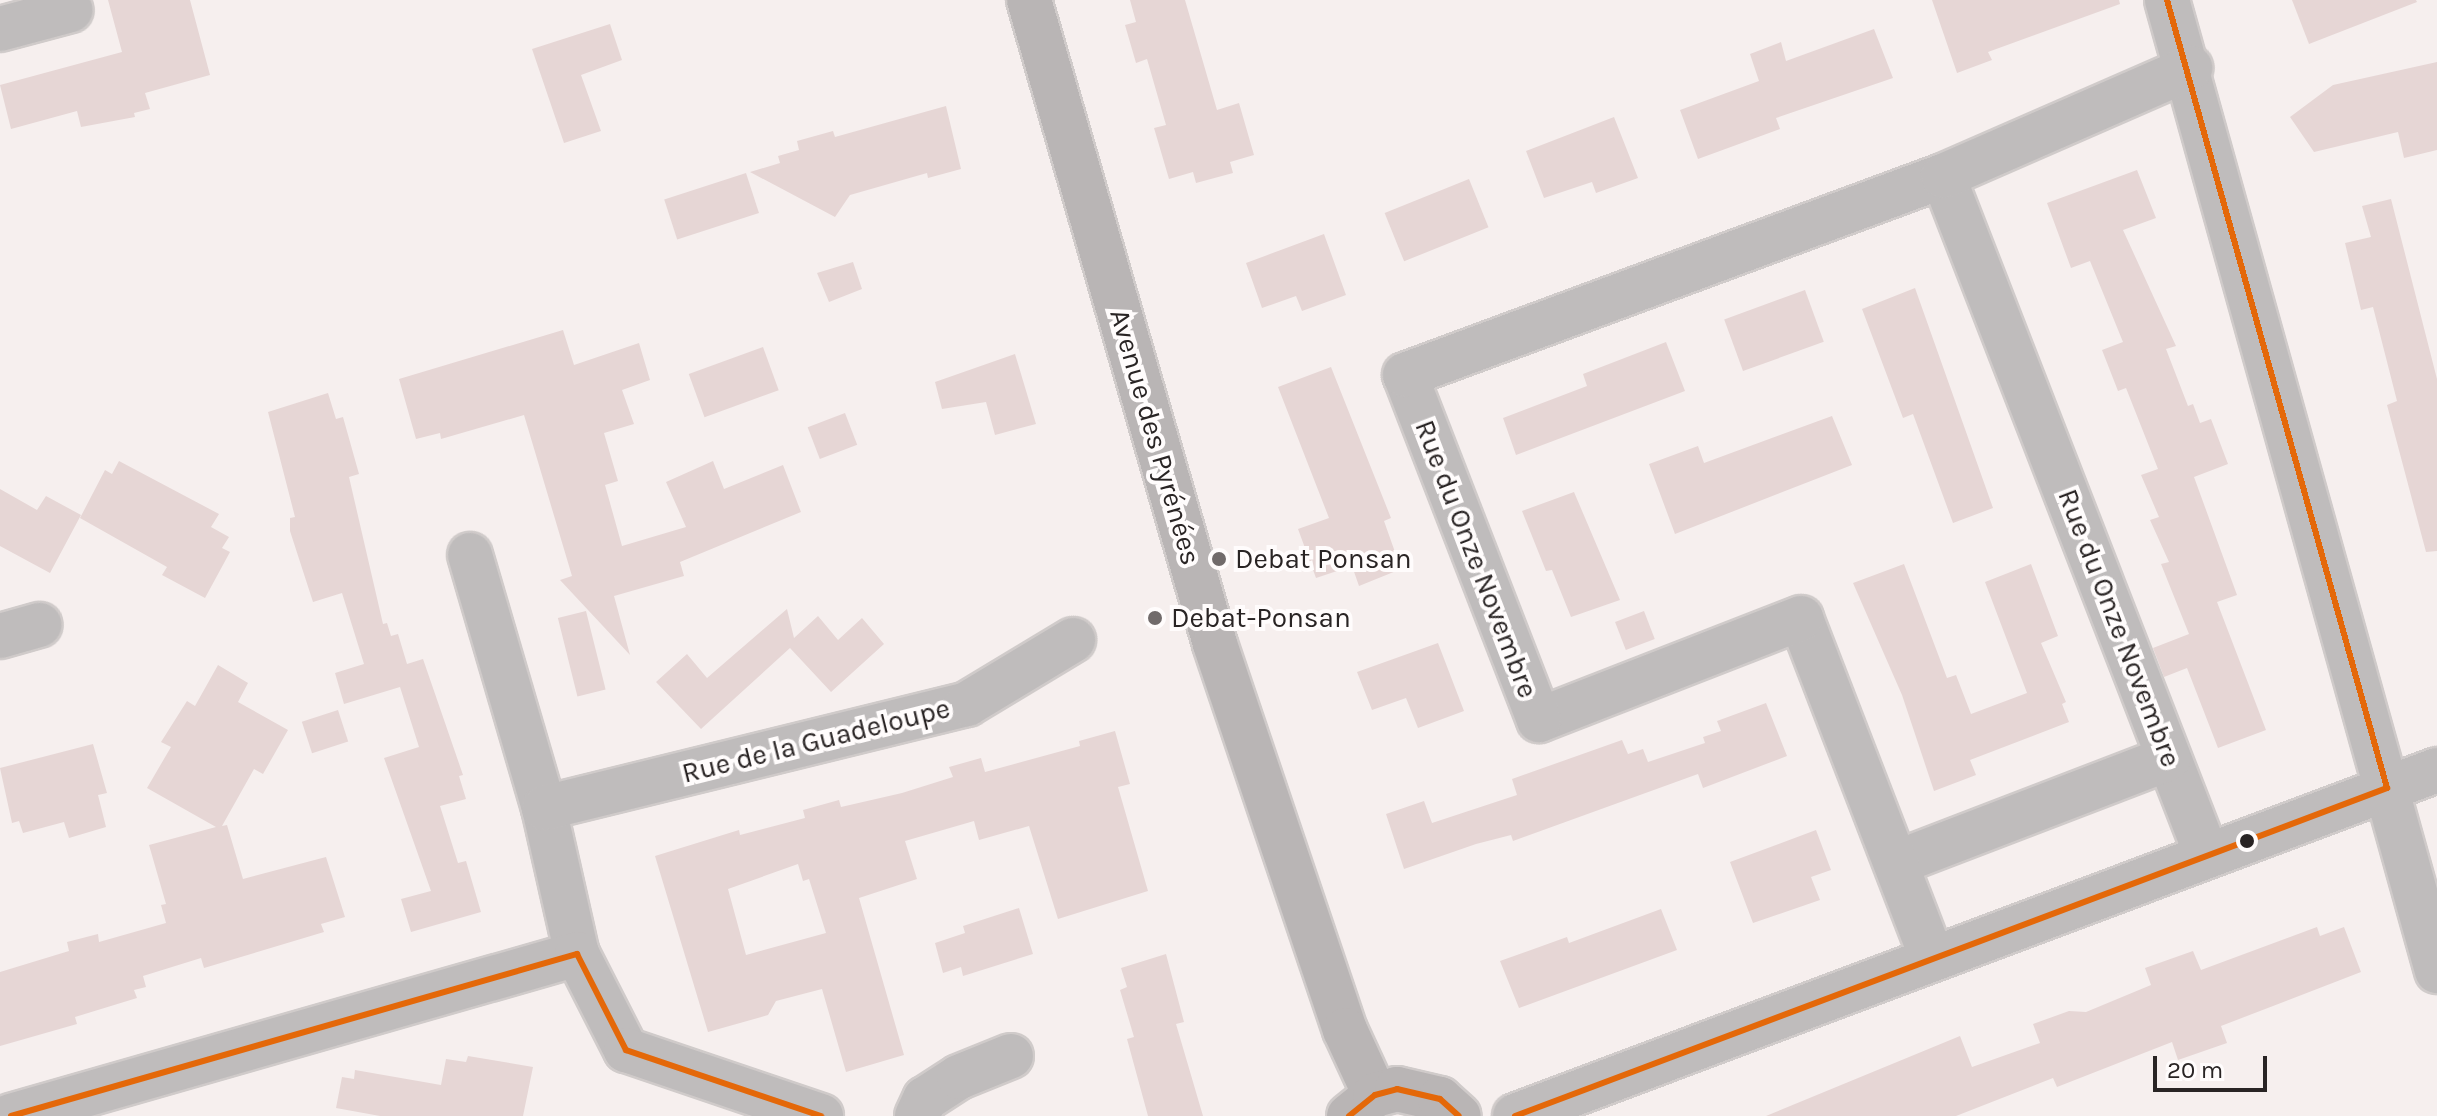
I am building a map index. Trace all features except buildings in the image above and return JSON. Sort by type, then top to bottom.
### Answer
[{"type":"main road","name":"Avenue des Pyrénées","points":[[1029,0],[1215,644],[1345,1030],[1362,1106]]},
{"type":"main road","points":[[1362,1106],[1419,1091],[1440,1099],[1459,1116]]},
{"type":"street","points":[[2167,0],[2190,68],[2437,971]]},
{"type":"street","points":[[0,29],[71,10]]},
{"type":"street","name":"Rue du Onze Novembre","points":[[1932,958],[1801,618],[1539,720],[1405,375],[1943,176],[2190,68]]},
{"type":"street","name":"Rue du Onze Novembre","points":[[1943,176],[2207,856]]},
{"type":"street","points":[[470,555],[544,808],[577,954],[626,1050],[821,1116]]},
{"type":"street","name":"Rue de la Guadeloupe","points":[[544,808],[967,704],[1073,640]]},
{"type":"street","points":[[1896,863],[2169,758]]},
{"type":"street","points":[[1515,1116],[2437,770]]},
{"type":"street","points":[[11,1116],[577,954]]},
{"type":"street","points":[[917,1116],[925,1099],[959,1077],[1011,1056]]},
{"type":"transit line","points":[[2167,0],[2387,788]]},
{"type":"transit line","points":[[1515,1116],[2387,788]]},
{"type":"transit line","points":[[11,1116],[577,954],[626,1050],[821,1116]]},
{"type":"transit line","points":[[1349,1116],[1375,1095],[1397,1089],[1440,1099],[1459,1116]]},
{"type":"place","name":"Debat Ponsan","points":[[1219,559]]},
{"type":"place","name":"Debat-Ponsan","points":[[1155,618]]}]
